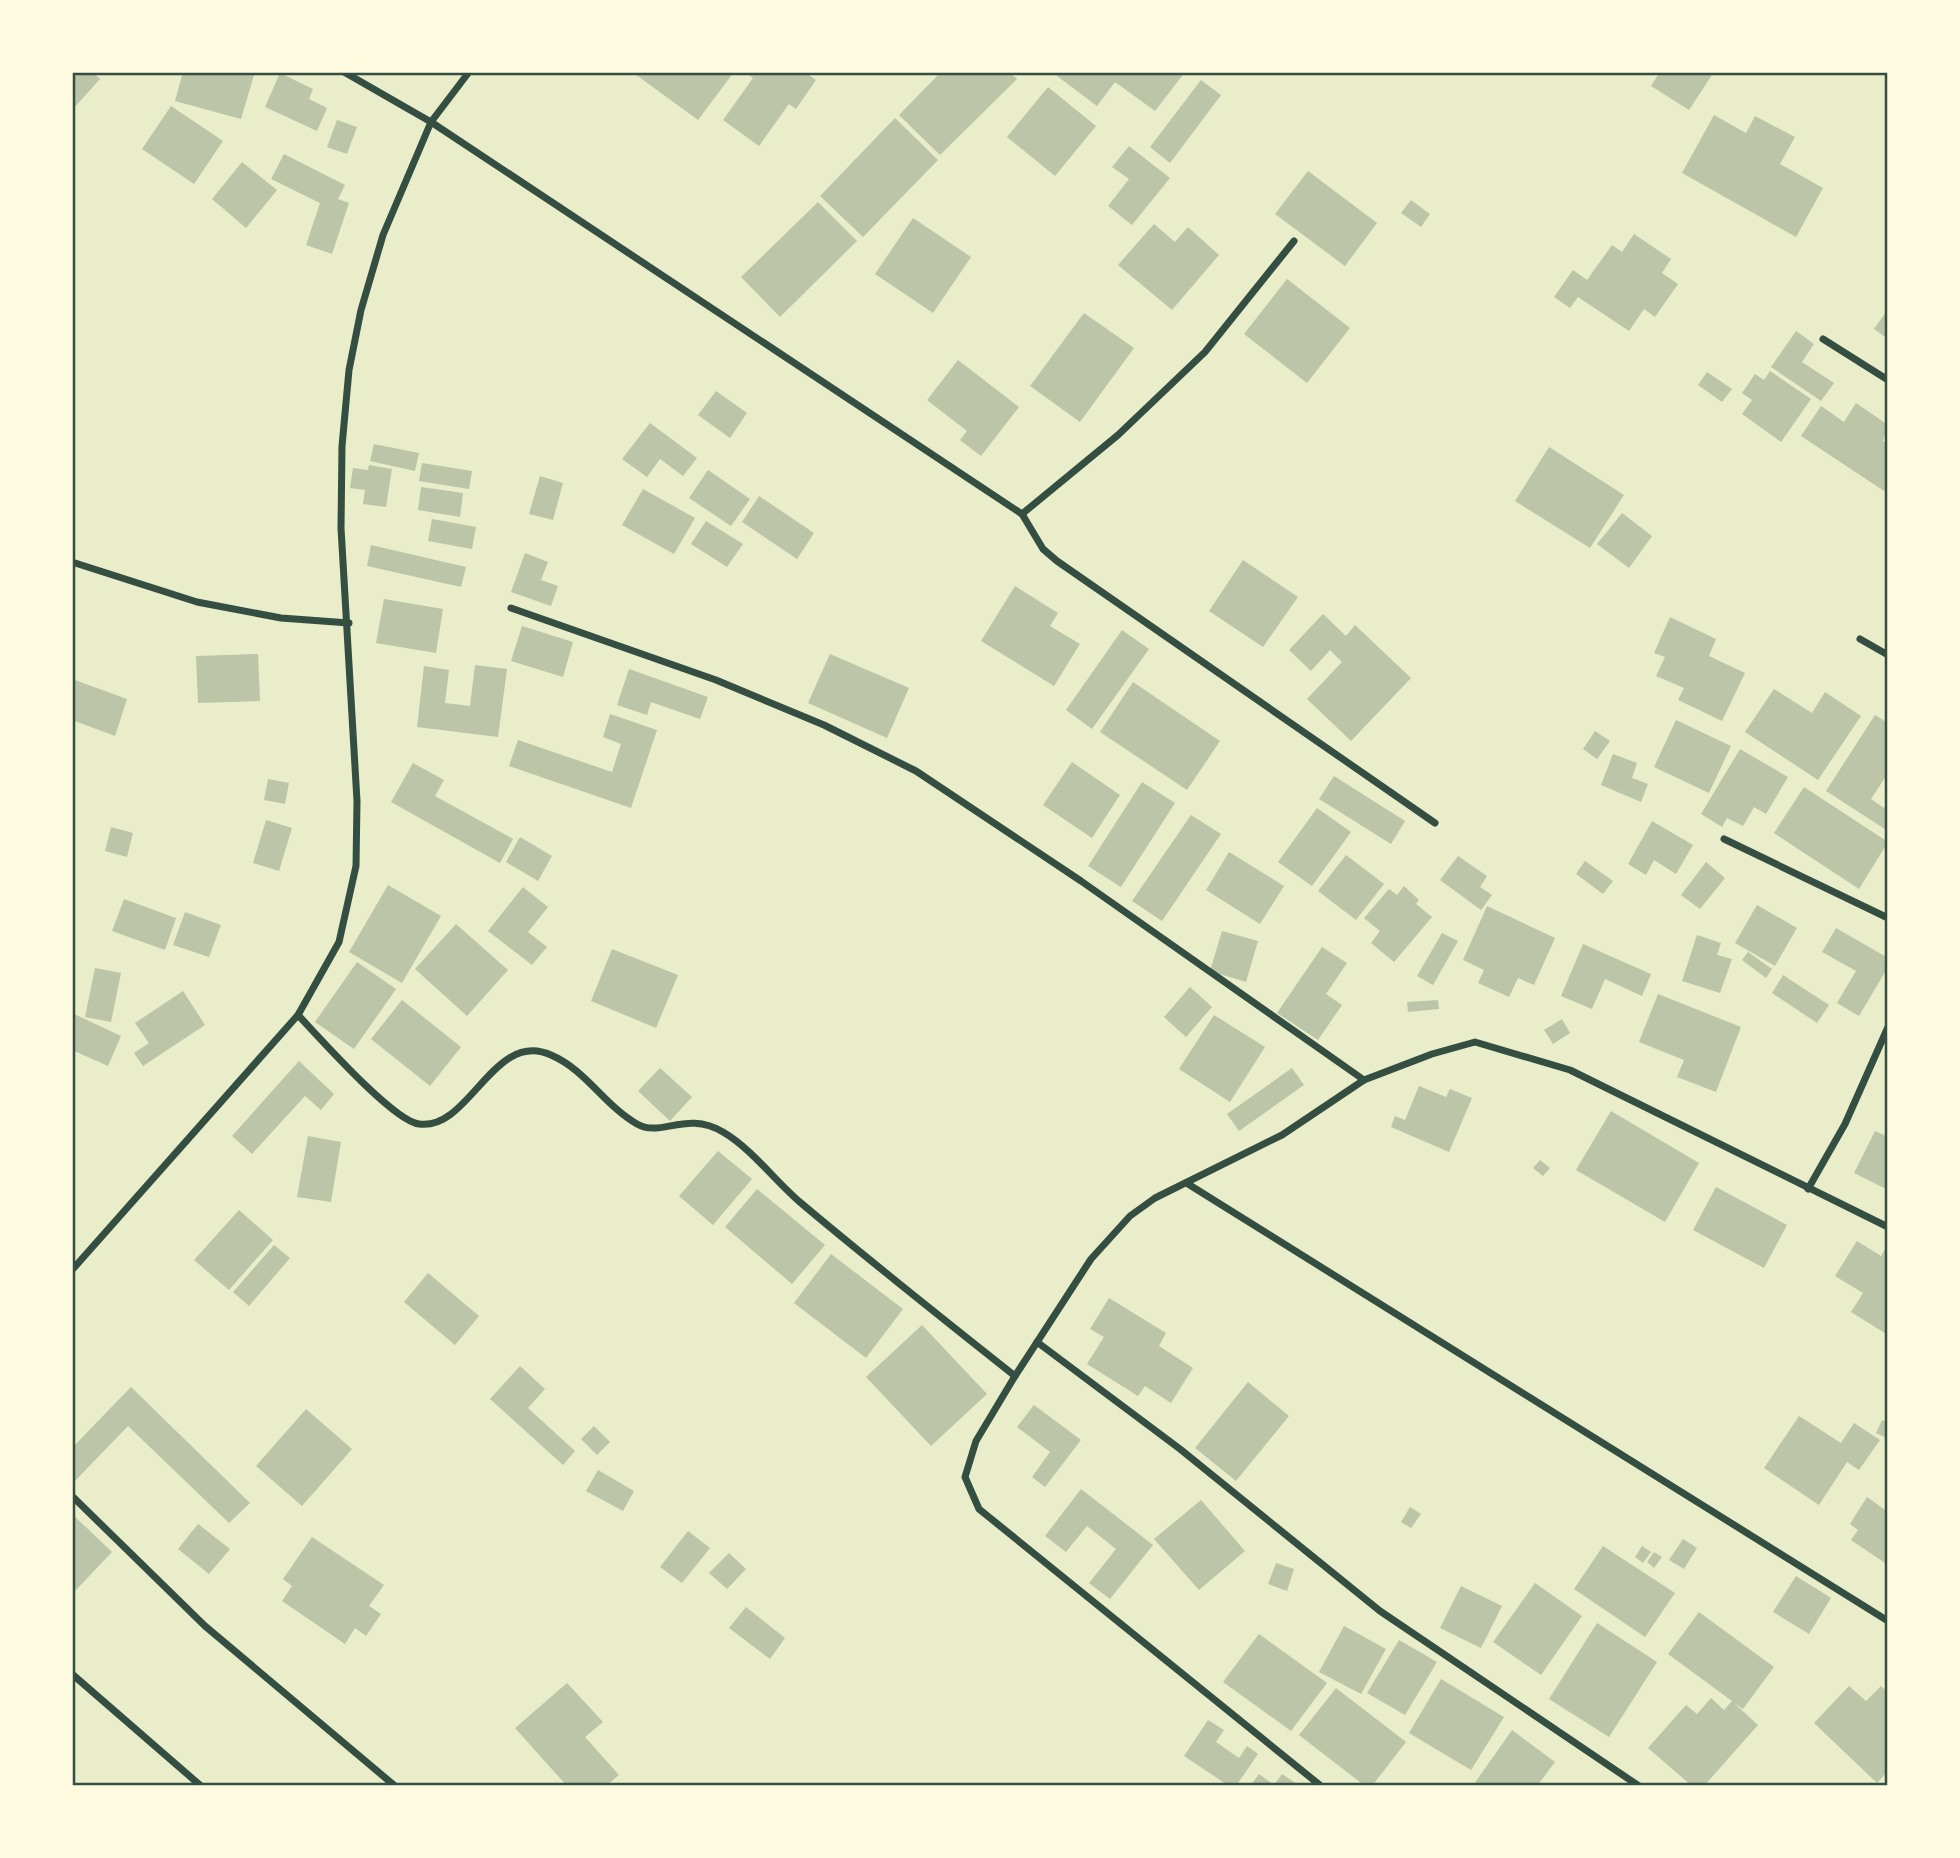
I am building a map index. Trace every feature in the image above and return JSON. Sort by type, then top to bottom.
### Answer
[{"type":"street","points":[[344,72],[431,122],[1022,513],[1043,549],[1058,561],[1435,823]]},
{"type":"street","points":[[72,1270],[298,1015],[339,942],[356,866],[349,623],[341,514],[342,446],[349,370],[361,310],[383,235],[431,122],[469,72]]},
{"type":"street","points":[[1022,513],[1118,435],[1205,352],[1294,241]]},
{"type":"street","points":[[1823,339],[1888,380]]},
{"type":"street","points":[[72,562],[197,602],[281,618],[349,623]]},
{"type":"street","points":[[511,608],[716,680],[824,725],[916,771],[1081,881],[1364,1080]]},
{"type":"street","points":[[1860,639],[1888,654]]},
{"type":"street","points":[[1724,839],[1888,918]]},
{"type":"street","points":[[298,1015],[369,1087],[403,1116],[419,1124],[436,1121],[459,1107],[508,1058],[527,1049],[548,1054],[575,1068],[639,1126],[654,1128],[690,1120],[725,1133],[848,1242],[1015,1376]]},
{"type":"street","points":[[1808,1189],[1844,1124],[1888,1027]]},
{"type":"street","points":[[1321,1786],[979,1509],[965,1477],[976,1441],[1015,1376],[1091,1259],[1130,1216],[1155,1198],[1188,1184],[1282,1135],[1364,1080],[1390,1068],[1475,1042],[1570,1070],[1685,1124],[1808,1189],[1888,1227]]},
{"type":"street","points":[[1188,1184],[1888,1621]]},
{"type":"street","points":[[1037,1342],[1180,1449],[1380,1611],[1639,1786]]},
{"type":"street","points":[[72,1496],[205,1626],[395,1786]]},
{"type":"street","points":[[72,1674],[201,1786]]},
{"type":"building","points":[[72,72],[92,72],[100,79],[72,110]]},
{"type":"building","points":[[183,72],[243,72],[254,75],[241,119],[175,101]]},
{"type":"building","points":[[734,72],[698,120],[635,74]]},
{"type":"building","points":[[744,72],[811,72],[809,75],[816,80],[796,109],[789,104],[759,146],[723,120],[753,78]]},
{"type":"building","points":[[941,72],[1009,72],[1017,79],[940,155],[899,115]]},
{"type":"building","points":[[1060,72],[1185,72],[1155,111],[1115,82],[1097,106],[1057,76]]},
{"type":"building","points":[[1660,72],[1714,72],[1689,110],[1651,86]]},
{"type":"building","points":[[280,73],[313,89],[309,99],[327,108],[317,131],[265,107]]},
{"type":"building","points":[[1201,80],[1221,95],[1170,163],[1150,147]]},
{"type":"building","points":[[1048,87],[1096,126],[1055,176],[1007,137]]},
{"type":"building","points":[[171,106],[223,141],[194,184],[142,149]]},
{"type":"building","points":[[1714,115],[1746,133],[1755,116],[1795,137],[1780,164],[1823,188],[1796,237],[1682,173]]},
{"type":"building","points":[[895,118],[938,160],[863,237],[820,196]]},
{"type":"building","points":[[337,120],[357,127],[347,154],[327,147]]},
{"type":"building","points":[[1129,146],[1170,178],[1132,225],[1108,206],[1129,179],[1112,167]]},
{"type":"building","points":[[284,154],[345,185],[338,199],[349,203],[332,254],[306,245],[320,203],[271,179]]},
{"type":"building","points":[[242,162],[277,190],[246,228],[212,199]]},
{"type":"building","points":[[1308,171],[1377,223],[1345,266],[1275,214]]},
{"type":"building","points":[[1411,200],[1430,214],[1421,227],[1401,213]]},
{"type":"building","points":[[818,202],[857,241],[780,317],[741,277]]},
{"type":"building","points":[[913,218],[971,257],[933,313],[875,274]]},
{"type":"building","points":[[1154,224],[1175,242],[1188,227],[1219,255],[1172,310],[1118,265]]},
{"type":"building","points":[[1634,234],[1671,259],[1662,273],[1678,284],[1655,317],[1644,309],[1629,331],[1578,297],[1570,308],[1554,297],[1573,270],[1587,280],[1612,245],[1622,252]]},
{"type":"building","points":[[1287,279],[1350,328],[1307,383],[1244,334]]},
{"type":"building","points":[[1888,309],[1888,339],[1874,329]]},
{"type":"building","points":[[1084,313],[1134,348],[1080,422],[1030,386]]},
{"type":"building","points":[[1796,331],[1814,344],[1802,362],[1834,383],[1821,401],[1771,367]]},
{"type":"building","points":[[958,360],[1019,407],[981,456],[960,440],[967,431],[927,400]]},
{"type":"building","points":[[1770,371],[1811,399],[1781,442],[1742,414],[1752,400],[1742,393],[1755,374],[1764,380]]},
{"type":"building","points":[[1707,372],[1732,389],[1722,402],[1698,385]]},
{"type":"building","points":[[716,391],[747,413],[730,438],[698,415]]},
{"type":"building","points":[[1856,403],[1888,425],[1883,441],[1888,444],[1888,485],[1884,491],[1801,436],[1821,406],[1844,422]]},
{"type":"building","points":[[650,423],[697,458],[683,476],[660,459],[647,477],[622,459]]},
{"type":"building","points":[[374,444],[419,453],[415,471],[370,461]]},
{"type":"building","points":[[1549,447],[1624,495],[1590,548],[1515,501]]},
{"type":"building","points":[[422,463],[472,471],[469,489],[419,481]]},
{"type":"building","points":[[369,465],[392,469],[386,507],[363,504],[365,490],[350,488],[353,468],[368,470]]},
{"type":"building","points":[[708,470],[750,499],[731,526],[689,498]]},
{"type":"building","points":[[540,476],[563,483],[553,520],[529,514]]},
{"type":"building","points":[[421,487],[463,493],[460,517],[418,510]]},
{"type":"building","points":[[643,489],[695,518],[674,554],[622,525]]},
{"type":"building","points":[[759,496],[814,533],[797,559],[742,522]]},
{"type":"building","points":[[1622,513],[1652,536],[1629,568],[1597,544]]},
{"type":"building","points":[[432,519],[476,527],[472,549],[428,541]]},
{"type":"building","points":[[706,521],[743,544],[727,567],[691,544]]},
{"type":"building","points":[[371,545],[466,567],[461,587],[367,566]]},
{"type":"building","points":[[525,553],[548,562],[541,580],[558,586],[551,606],[511,592]]},
{"type":"building","points":[[1243,560],[1298,597],[1263,647],[1209,611]]},
{"type":"building","points":[[1015,586],[1058,613],[1050,626],[1080,644],[1054,686],[981,641]]},
{"type":"building","points":[[384,599],[443,609],[436,653],[376,643]]},
{"type":"building","points":[[1323,614],[1346,636],[1355,625],[1411,678],[1351,741],[1307,699],[1342,662],[1330,650],[1311,671],[1289,650]]},
{"type":"building","points":[[1670,617],[1716,639],[1709,656],[1745,673],[1722,721],[1678,700],[1684,688],[1656,676],[1665,657],[1654,653]]},
{"type":"building","points":[[522,626],[573,642],[563,677],[511,661]]},
{"type":"building","points":[[1122,630],[1149,649],[1092,729],[1066,710]]},
{"type":"building","points":[[258,654],[260,701],[198,703],[196,656]]},
{"type":"building","points":[[830,654],[909,688],[887,738],[808,703]]},
{"type":"building","points":[[475,665],[507,669],[498,737],[417,727],[424,666],[449,670],[445,703],[470,706]]},
{"type":"building","points":[[629,669],[708,697],[700,719],[651,702],[647,715],[617,705]]},
{"type":"building","points":[[72,679],[127,699],[115,736],[72,720]]},
{"type":"building","points":[[1133,682],[1220,741],[1187,790],[1100,732]]},
{"type":"building","points":[[1774,689],[1812,713],[1825,692],[1861,716],[1818,780],[1745,732]]},
{"type":"building","points":[[610,714],[657,730],[631,808],[509,766],[518,740],[612,772],[621,744],[603,737]]},
{"type":"building","points":[[1875,715],[1888,723],[1888,773],[1871,799],[1884,808],[1888,802],[1888,831],[1826,791]]},
{"type":"building","points":[[1676,720],[1731,746],[1709,793],[1654,767]]},
{"type":"building","points":[[1595,731],[1610,741],[1597,759],[1583,749]]},
{"type":"building","points":[[1740,749],[1788,777],[1766,814],[1754,807],[1743,826],[1727,818],[1722,827],[1701,814]]},
{"type":"building","points":[[1613,754],[1637,763],[1632,778],[1648,784],[1641,802],[1601,785]]},
{"type":"building","points":[[1072,762],[1120,795],[1092,838],[1043,805]]},
{"type":"building","points":[[413,763],[444,780],[435,796],[513,839],[500,863],[391,802]]},
{"type":"building","points":[[1334,776],[1405,821],[1391,844],[1319,799]]},
{"type":"building","points":[[268,779],[289,783],[285,804],[264,800]]},
{"type":"building","points":[[1142,782],[1175,803],[1121,887],[1088,866]]},
{"type":"building","points":[[1804,787],[1888,842],[1859,889],[1774,833]]},
{"type":"building","points":[[1317,808],[1351,832],[1312,886],[1278,862]]},
{"type":"building","points":[[1191,815],[1221,834],[1162,921],[1132,901]]},
{"type":"building","points":[[266,820],[292,828],[279,871],[253,863]]},
{"type":"building","points":[[1652,821],[1693,845],[1676,874],[1654,860],[1646,875],[1628,864]]},
{"type":"building","points":[[111,827],[133,833],[127,857],[105,851]]},
{"type":"building","points":[[520,837],[552,856],[538,881],[506,862]]},
{"type":"building","points":[[1229,852],[1284,886],[1260,924],[1206,890]]},
{"type":"building","points":[[1346,855],[1384,884],[1356,920],[1318,891]]},
{"type":"building","points":[[1458,856],[1487,876],[1480,887],[1492,895],[1481,910],[1440,880]]},
{"type":"building","points":[[1585,861],[1613,881],[1603,894],[1576,874]]},
{"type":"building","points":[[1706,862],[1725,878],[1700,909],[1681,895]]},
{"type":"building","points":[[388,885],[441,916],[402,983],[349,952]]},
{"type":"building","points":[[1404,886],[1419,900],[1416,904],[1432,917],[1394,962],[1371,943],[1380,931],[1364,918],[1389,889],[1397,895]]},
{"type":"building","points":[[523,887],[548,907],[528,932],[547,947],[532,965],[488,931]]},
{"type":"building","points":[[124,899],[176,918],[165,950],[112,931]]},
{"type":"building","points":[[1757,905],[1797,928],[1775,966],[1735,943]]},
{"type":"building","points":[[1487,906],[1555,938],[1534,985],[1518,978],[1509,997],[1478,983],[1484,970],[1463,960]]},
{"type":"building","points":[[185,912],[221,925],[209,957],[173,945]]},
{"type":"building","points":[[456,924],[508,970],[467,1016],[415,969]]},
{"type":"building","points":[[1836,928],[1888,958],[1888,967],[1859,1016],[1837,1003],[1856,971],[1822,952]]},
{"type":"building","points":[[1222,931],[1258,941],[1246,982],[1210,971]]},
{"type":"building","points":[[1442,933],[1458,941],[1433,985],[1417,976]]},
{"type":"building","points":[[1697,935],[1721,943],[1717,955],[1732,959],[1720,993],[1682,981]]},
{"type":"building","points":[[1583,944],[1651,974],[1642,996],[1605,979],[1592,1009],[1561,996]]},
{"type":"building","points":[[1322,947],[1347,963],[1326,994],[1342,1005],[1318,1040],[1277,1013]]},
{"type":"building","points":[[612,949],[678,975],[656,1028],[591,1001]]},
{"type":"building","points":[[1748,952],[1772,969],[1766,978],[1742,960]]},
{"type":"building","points":[[357,962],[396,989],[354,1049],[315,1022]]},
{"type":"building","points":[[95,968],[121,973],[111,1022],[85,1017]]},
{"type":"building","points":[[1783,975],[1829,1005],[1817,1023],[1772,993]]},
{"type":"building","points":[[1190,987],[1212,1007],[1186,1037],[1164,1017]]},
{"type":"building","points":[[183,991],[205,1025],[143,1066],[134,1053],[149,1043],[135,1023]]},
{"type":"building","points":[[1658,994],[1741,1027],[1716,1092],[1677,1077],[1684,1060],[1639,1042]]},
{"type":"building","points":[[402,1000],[461,1047],[430,1086],[371,1039]]},
{"type":"building","points":[[1438,1000],[1439,1009],[1408,1012],[1407,1002]]},
{"type":"building","points":[[72,1013],[121,1036],[108,1066],[72,1050]]},
{"type":"building","points":[[1214,1015],[1265,1047],[1230,1102],[1179,1069]]},
{"type":"building","points":[[1562,1019],[1570,1033],[1553,1044],[1544,1030]]},
{"type":"building","points":[[299,1061],[334,1094],[321,1110],[305,1096],[252,1154],[232,1136]]},
{"type":"building","points":[[660,1068],[692,1097],[670,1121],[638,1091]]},
{"type":"building","points":[[1292,1068],[1304,1085],[1239,1131],[1227,1114]]},
{"type":"building","points":[[1419,1086],[1446,1097],[1450,1089],[1472,1098],[1449,1152],[1391,1127],[1395,1116],[1405,1120]]},
{"type":"building","points":[[1611,1111],[1699,1163],[1665,1222],[1576,1170]]},
{"type":"building","points":[[1875,1131],[1888,1137],[1888,1190],[1854,1173]]},
{"type":"building","points":[[308,1136],[341,1142],[331,1202],[297,1197]]},
{"type":"building","points":[[718,1151],[752,1179],[713,1225],[679,1196]]},
{"type":"building","points":[[1540,1160],[1550,1168],[1543,1176],[1533,1168]]},
{"type":"building","points":[[1716,1187],[1787,1225],[1764,1268],[1693,1230]]},
{"type":"building","points":[[757,1189],[825,1245],[792,1284],[725,1227]]},
{"type":"building","points":[[239,1210],[273,1240],[229,1290],[194,1260]]},
{"type":"building","points":[[1857,1241],[1881,1256],[1888,1244],[1888,1335],[1851,1312],[1863,1293],[1835,1276]]},
{"type":"building","points":[[274,1245],[290,1258],[249,1306],[233,1292]]},
{"type":"building","points":[[831,1254],[903,1309],[866,1358],[794,1303]]},
{"type":"building","points":[[428,1273],[479,1316],[455,1345],[404,1302]]},
{"type":"building","points":[[1109,1298],[1166,1333],[1159,1346],[1193,1368],[1171,1403],[1145,1386],[1138,1396],[1087,1364],[1104,1337],[1090,1329]]},
{"type":"building","points":[[922,1325],[987,1394],[931,1446],[866,1377]]},
{"type":"building","points":[[520,1366],[545,1389],[528,1408],[575,1451],[563,1465],[490,1399]]},
{"type":"building","points":[[1248,1382],[1289,1416],[1236,1481],[1195,1448]]},
{"type":"building","points":[[131,1387],[250,1503],[229,1523],[128,1426],[72,1484],[72,1448]]},
{"type":"building","points":[[1034,1405],[1081,1440],[1045,1487],[1032,1477],[1050,1452],[1017,1427]]},
{"type":"building","points":[[306,1409],[352,1449],[302,1506],[256,1466]]},
{"type":"building","points":[[1799,1416],[1841,1443],[1854,1423],[1880,1440],[1859,1470],[1847,1462],[1819,1505],[1764,1468]]},
{"type":"building","points":[[1882,1420],[1888,1423],[1888,1439],[1876,1433]]},
{"type":"building","points":[[594,1426],[610,1442],[597,1455],[581,1439]]},
{"type":"building","points":[[598,1470],[634,1491],[623,1511],[586,1491]]},
{"type":"building","points":[[1081,1489],[1153,1545],[1110,1599],[1089,1583],[1116,1549],[1087,1526],[1066,1552],[1045,1536]]},
{"type":"building","points":[[1867,1497],[1888,1512],[1888,1565],[1851,1540],[1858,1530],[1850,1524]]},
{"type":"building","points":[[1201,1500],[1245,1551],[1199,1590],[1154,1539]]},
{"type":"building","points":[[1410,1507],[1421,1514],[1411,1528],[1401,1522]]},
{"type":"building","points":[[72,1514],[112,1552],[76,1590],[72,1586]]},
{"type":"building","points":[[198,1524],[230,1549],[209,1574],[178,1549]]},
{"type":"building","points":[[688,1531],[710,1548],[682,1583],[660,1567]]},
{"type":"building","points":[[312,1537],[384,1585],[369,1606],[381,1614],[366,1636],[355,1628],[345,1644],[282,1601],[292,1586],[283,1579]]},
{"type":"building","points":[[1683,1539],[1697,1548],[1684,1569],[1669,1560]]},
{"type":"building","points":[[1603,1546],[1675,1593],[1645,1637],[1574,1589]]},
{"type":"building","points":[[1642,1546],[1651,1552],[1643,1563],[1635,1557]]},
{"type":"building","points":[[1654,1552],[1662,1557],[1654,1568],[1647,1562]]},
{"type":"building","points":[[729,1553],[746,1569],[727,1589],[709,1573]]},
{"type":"building","points":[[1276,1563],[1294,1569],[1287,1591],[1268,1584]]},
{"type":"building","points":[[1796,1576],[1831,1598],[1809,1634],[1773,1612]]},
{"type":"building","points":[[1535,1583],[1582,1616],[1541,1675],[1493,1642]]},
{"type":"building","points":[[1461,1586],[1502,1606],[1481,1648],[1440,1628]]},
{"type":"building","points":[[746,1607],[785,1638],[770,1659],[729,1628]]},
{"type":"building","points":[[1699,1612],[1774,1667],[1743,1709],[1734,1703],[1758,1725],[1704,1786],[1692,1786],[1648,1748],[1686,1705],[1697,1714],[1711,1698],[1724,1710],[1732,1701],[1668,1654]]},
{"type":"building","points":[[1597,1623],[1657,1662],[1609,1737],[1549,1699]]},
{"type":"building","points":[[1344,1626],[1386,1649],[1361,1694],[1319,1672]]},
{"type":"building","points":[[1259,1634],[1327,1683],[1291,1731],[1223,1682]]},
{"type":"building","points":[[1399,1640],[1437,1662],[1405,1715],[1367,1693]]},
{"type":"building","points":[[1441,1679],[1504,1717],[1471,1770],[1409,1733]]},
{"type":"building","points":[[567,1683],[603,1722],[585,1737],[619,1775],[606,1786],[567,1786],[515,1728]]},
{"type":"building","points":[[1849,1686],[1866,1701],[1881,1686],[1888,1693],[1888,1728],[1885,1731],[1888,1735],[1888,1771],[1877,1783],[1814,1723]]},
{"type":"building","points":[[1336,1688],[1406,1742],[1372,1786],[1365,1786],[1299,1735]]},
{"type":"building","points":[[1208,1720],[1224,1730],[1216,1742],[1239,1758],[1247,1746],[1258,1754],[1236,1786],[1229,1786],[1184,1756]]},
{"type":"building","points":[[1512,1730],[1555,1762],[1537,1786],[1477,1786],[1474,1784]]},
{"type":"building","points":[[1259,1774],[1274,1785],[1282,1774],[1300,1786],[1250,1786]]}]
